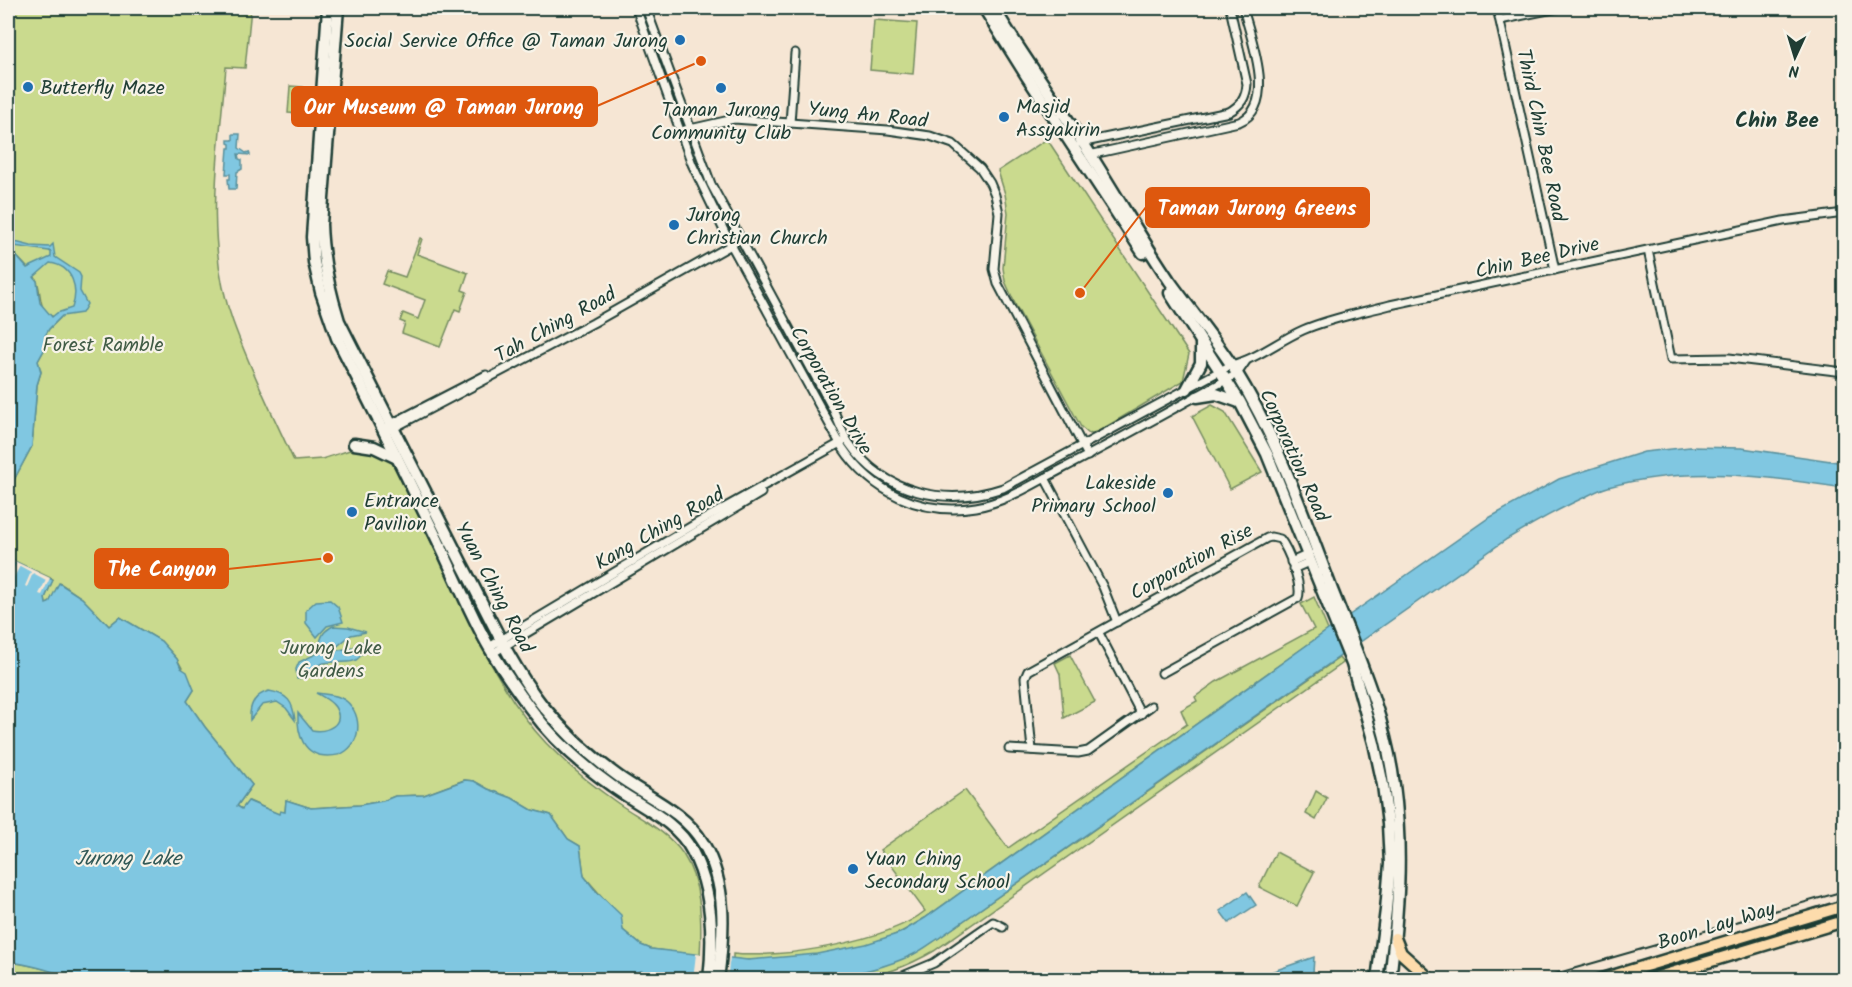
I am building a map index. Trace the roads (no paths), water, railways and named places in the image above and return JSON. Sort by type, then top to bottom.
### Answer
[{"type":"main road","name":"Yuan Ching Road","points":[[328,8],[330,42]]},
{"type":"main road","name":"Yuan Ching Road","points":[[338,8],[330,42],[311,223],[314,262],[328,317],[337,338],[540,711]]},
{"type":"main road","name":"Corporation Road","points":[[984,8],[1160,267],[1234,369],[1277,449],[1310,557],[1339,621]]},
{"type":"main road","name":"Corporation Road","points":[[994,8],[1077,144]]},
{"type":"main road","name":"Corporation Road","points":[[1086,156],[1240,402],[1292,500],[1380,724],[1394,785],[1400,865],[1390,980]]},
{"type":"main road","points":[[1187,389],[1201,363],[1202,351],[1198,335]]},
{"type":"main road","points":[[1197,397],[1223,394],[1240,402]]},
{"type":"main road","name":"Yuan Ching Road","points":[[388,428],[397,458],[491,650],[588,768],[663,820],[686,840],[701,870],[707,891],[718,980]]},
{"type":"main road","points":[[354,444],[374,447],[397,458]]},
{"type":"main road","name":"Corporation Road","points":[[1353,655],[1383,785],[1388,824],[1390,864],[1377,980]]},
{"type":"main road","name":"Boon Lay Way","points":[[1599,980],[1845,906]]},
{"type":"main road","name":"Boon Lay Way","points":[[1648,980],[1845,921]]},
{"type":"main road","points":[[1395,938],[1401,953],[1431,980]]},
{"type":"main road","name":"Yuan Ching Road","points":[[709,980],[716,956]]},
{"type":"street","name":"Corporation Drive","points":[[636,8],[692,164],[730,243],[844,443],[876,471],[897,484],[932,496],[954,498],[988,493],[1003,488],[1187,389],[1234,369]]},
{"type":"street","name":"Corporation Drive","points":[[646,8],[711,184],[828,400],[852,462],[870,480],[893,495],[912,503],[932,506],[975,507],[993,502],[1088,456],[1197,397],[1223,375],[1234,369]]},
{"type":"street","points":[[1077,144],[1229,112],[1235,108],[1246,94],[1247,84],[1230,8]]},
{"type":"street","points":[[1086,156],[1239,122],[1248,117],[1257,105],[1261,85],[1243,8]]},
{"type":"street","name":"Third Chin Bee Road","points":[[1497,8],[1555,270]]},
{"type":"street","points":[[1500,20],[1558,8]]},
{"type":"street","points":[[790,123],[795,54]]},
{"type":"street","name":"Yung An Road","points":[[681,131],[734,119],[888,130],[930,136],[953,144],[980,168],[990,183],[999,213],[994,269],[998,284],[1088,456]]},
{"type":"street","name":"Chin Bee Drive","points":[[1234,369],[1287,337],[1327,321],[1389,305],[1784,220],[1845,213]]},
{"type":"street","name":"Tah Ching Road","points":[[388,428],[593,322],[739,239]]},
{"type":"street","points":[[1648,250],[1671,359],[1729,358],[1845,372]]},
{"type":"street","name":"Kang Ching Road","points":[[491,650],[844,443]]},
{"type":"street","points":[[1032,750],[1026,674],[1117,622],[1103,587],[1045,478]]},
{"type":"street","name":"Corporation Rise","points":[[1117,622],[1271,537],[1280,539],[1300,588],[1298,598],[1162,673]]},
{"type":"street","points":[[1292,565],[1310,557]]},
{"type":"street","points":[[1099,633],[1141,714]]},
{"type":"street","points":[[1009,749],[1078,753],[1088,751],[1151,706]]},
{"type":"street","points":[[893,980],[934,963],[993,922],[1003,927]]},
{"type":"water","points":[[233,134],[240,134],[239,148],[246,153],[249,152],[250,155],[238,154],[239,159],[242,160],[242,169],[237,172],[236,189],[229,189],[230,174],[226,174],[228,148],[230,148],[228,140],[233,140]]},
{"type":"water","points":[[8,243],[50,247],[53,244],[55,257],[79,273],[80,291],[87,304],[82,313],[62,316],[45,336],[44,350],[38,361],[41,372],[37,385],[32,446],[8,491]],"holes":[[[14,246],[49,251],[51,257],[27,268],[12,251]],[[50,263],[58,265],[69,274],[75,293],[72,308],[52,317],[40,303],[37,281],[34,277]]]},
{"type":"water","name":"Jurong Lake","points":[[1690,447],[1742,448],[1844,463],[1844,488],[1756,477],[1697,474],[1667,476],[1605,488],[1564,507],[1507,539],[926,947],[891,964],[848,974],[781,980],[688,979],[641,971],[621,980],[76,980],[42,968],[8,962],[8,558],[53,580],[45,598],[46,604],[49,603],[59,583],[82,598],[109,626],[120,617],[161,641],[177,659],[181,668],[187,672],[194,690],[187,701],[252,785],[237,806],[242,809],[248,801],[279,814],[280,811],[285,812],[286,800],[311,808],[360,805],[383,801],[395,796],[424,795],[465,780],[474,781],[532,810],[551,815],[568,839],[580,846],[584,876],[621,915],[623,930],[641,945],[651,949],[748,960],[817,954],[866,944],[900,933],[925,918],[1487,519],[1559,479],[1644,452]]},
{"type":"water","points":[[330,600],[338,607],[343,622],[327,626],[317,637],[306,623],[306,610],[316,601]]},
{"type":"water","points":[[333,626],[366,632],[351,635],[335,648],[317,650],[323,634]]},
{"type":"water","points":[[366,640],[360,657],[355,661],[321,664],[307,676],[297,679],[296,669],[299,662],[318,653],[352,648]]},
{"type":"water","points":[[269,691],[281,694],[288,700],[293,708],[295,720],[286,708],[277,702],[262,705],[250,720],[253,701]]},
{"type":"water","points":[[316,693],[339,697],[346,701],[352,707],[358,722],[356,738],[352,745],[337,755],[319,755],[313,752],[307,748],[300,736],[298,713],[312,730],[317,731],[328,729],[338,719],[335,707]]},
{"type":"water","points":[[1247,892],[1256,905],[1229,923],[1220,911]]},
{"type":"water","points":[[1314,957],[1313,973],[1292,979],[1257,979],[1256,977]]},
{"type":"railway","points":[[1534,980],[1844,891]]},
{"type":"place","name":"Social Service Office @ Taman Jurong","points":[[680,40]]},
{"type":"place","name":"Our Museum @ Taman Jurong","points":[[701,61]]},
{"type":"place","name":"Butterfly Maze","points":[[28,87]]},
{"type":"place","name":"Taman Jurong Community Club","points":[[721,88]]},
{"type":"place","name":"Masjid Assyakirin","points":[[1004,117]]},
{"type":"place","name":"Jurong Christian Church","points":[[674,225]]},
{"type":"place","name":"Taman Jurong Greens","points":[[1080,293]]},
{"type":"place","name":"Lakeside Primary School","points":[[1168,493]]},
{"type":"place","name":"Entrance Pavilion","points":[[352,512]]},
{"type":"place","name":"The Canyon","points":[[328,558]]},
{"type":"place","name":"Yuan Ching Secondary School","points":[[853,869]]},
{"type":"district","name":"Chin Bee","points":[[1777,120]]},
{"type":"park label","name":"Forest Ramble","points":[[103,344]]},
{"type":"park label","name":"Jurong Lake Gardens","points":[[331,658]]}]
